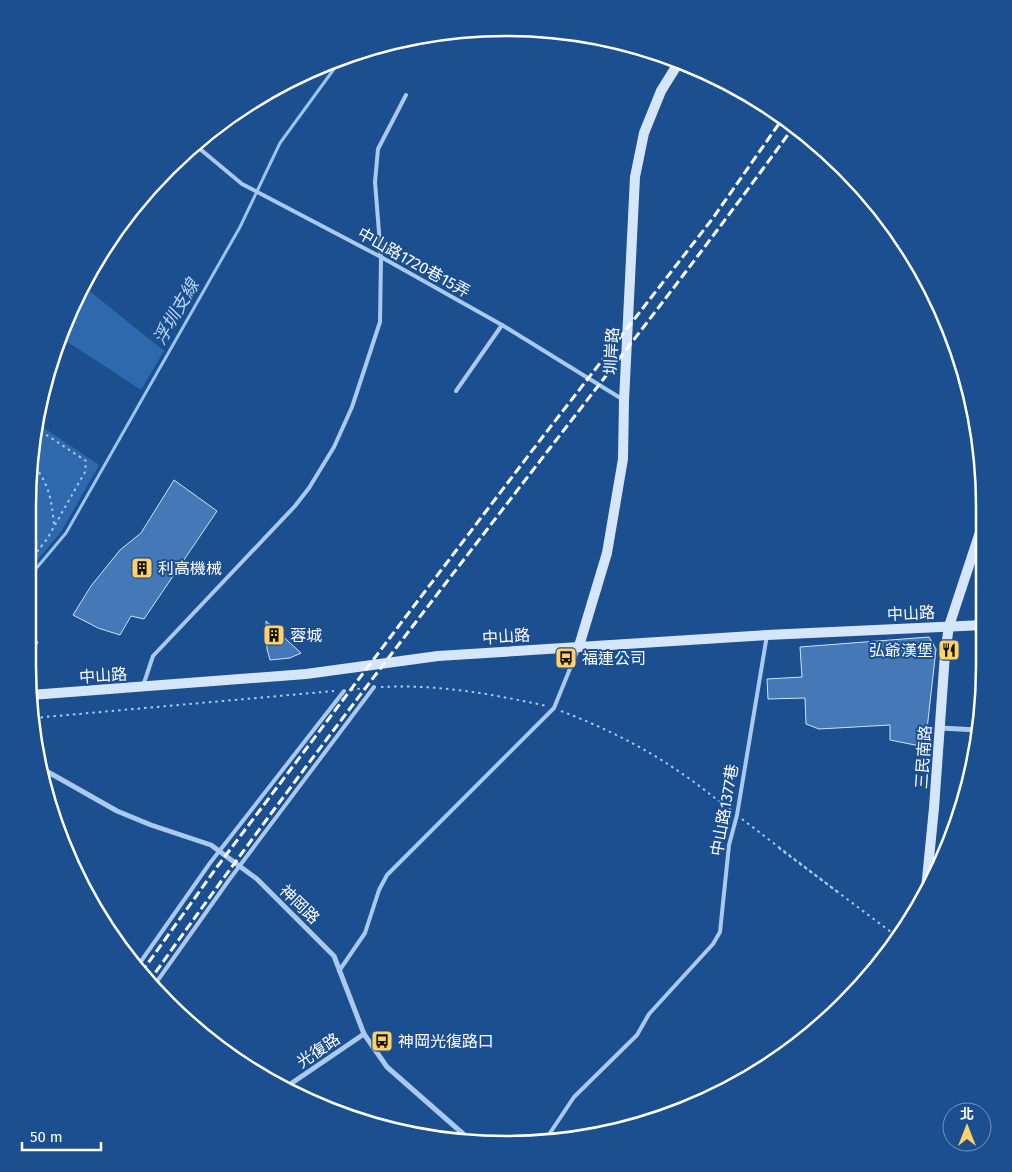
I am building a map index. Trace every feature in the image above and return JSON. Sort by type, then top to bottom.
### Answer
[{"type":"street","name":"圳岸路","points":[[579,646],[607,553],[623,459],[634,177],[644,133],[662,91],[675,68]]},
{"type":"street","name":"三民南路","points":[[928,872],[945,654],[949,626],[976,544]]},
{"type":"street","name":"中山路","points":[[37,695],[306,674],[438,656],[767,635],[976,625]]},
{"type":"street","points":[[940,728],[972,730]]},
{"type":"street","name":"神岡路","points":[[48,772],[117,811],[151,825],[211,844],[257,879],[334,956],[364,1034],[387,1067],[463,1134]]},
{"type":"street","name":"光復路","points":[[291,1083],[364,1034]]},
{"type":"lane","points":[[142,688],[152,656],[295,506],[309,488],[334,447],[352,407],[380,322],[380,257],[375,182],[378,149],[406,96]]},
{"type":"lane","name":"中山路1720巷15弄","points":[[200,149],[242,184],[380,257],[502,325],[624,400]]},
{"type":"lane","points":[[456,391],[502,325]]},
{"type":"lane","name":"中山路1377巷","points":[[549,1134],[574,1096],[637,1035],[649,1014],[713,944],[720,932],[729,845],[737,815],[767,635]]},
{"type":"lane","points":[[340,971],[365,933],[379,890],[387,875],[554,708],[579,646]]},
{"type":"lane","points":[[158,981],[240,866],[374,687]]},
{"type":"lane","points":[[140,961],[220,851],[344,690]]},
{"type":"path","points":[[36,554],[85,472],[86,462],[42,432]]},
{"type":"path","points":[[38,469],[42,474],[52,500],[54,526]]},
{"type":"path","points":[[36,543],[41,547]]},
{"type":"path","points":[[39,718],[374,687],[433,687],[481,693],[554,708],[592,722],[645,750],[681,772],[839,893],[779,848]]},
{"type":"path","points":[[779,848],[893,933]]},
{"type":"shaded area","points":[[89,291],[164,351],[141,390],[66,341]]},
{"type":"shaded area","points":[[43,427],[99,465],[61,532],[36,562],[37,475]]},
{"type":"building","name":"利高機械","points":[[174,480],[217,511],[144,619],[131,616],[120,635],[98,628],[73,615],[91,586],[120,550],[141,533]]},
{"type":"building","name":"蓉城","points":[[266,621],[301,653],[290,658],[270,660],[267,649]]},
{"type":"building","points":[[929,637],[936,649],[925,747],[890,740],[890,725],[819,729],[806,724],[805,698],[768,699],[767,679],[802,677],[800,647]]},
{"type":"waterway","name":"浮圳支線","points":[[36,569],[66,533],[240,227],[280,143],[334,69]]},
{"type":"railway","points":[[145,967],[217,867],[404,619],[713,218],[779,124]]},
{"type":"railway","points":[[153,976],[346,713],[674,287],[790,132]]},
{"type":"place","name":"利高機械","points":[[142,568]]},
{"type":"place","name":"蓉城","points":[[274,635]]},
{"type":"place","name":"弘爺漢堡","points":[[949,650]]},
{"type":"place","name":"福連公司","points":[[566,658]]},
{"type":"place","name":"神岡光復路口","points":[[382,1041]]}]
